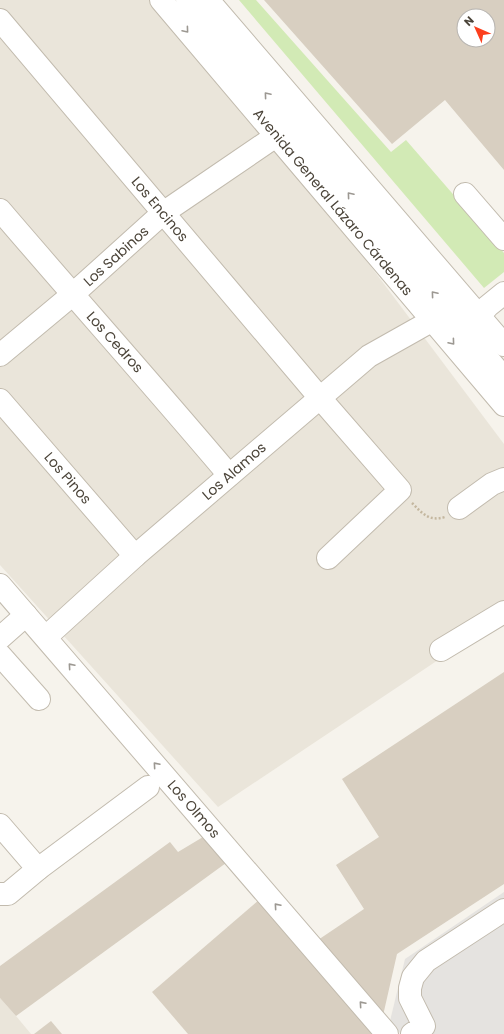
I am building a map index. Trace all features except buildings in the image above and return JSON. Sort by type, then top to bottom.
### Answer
[{"type":"street","name":"Avenida General Lázaro Cárdenas","points":[[161,0],[504,405]]},
{"type":"street","name":"Avenida General Lázaro Cárdenas","points":[[195,3],[472,323],[504,378]]},
{"type":"street","name":"Los Encinos","points":[[0,20],[320,398],[400,490]]},
{"type":"street","name":"Los Sabinos","points":[[0,355],[72,295],[163,213],[276,136]]},
{"type":"street","points":[[465,194],[504,239]]},
{"type":"street","name":"Los Cedros","points":[[0,210],[72,295],[147,378],[229,475]]},
{"type":"street","points":[[504,293],[472,323],[504,345]]},
{"type":"street","name":"Los Alamos","points":[[46,637],[135,556],[369,356],[433,320]]},
{"type":"street","name":"Los Pinos","points":[[0,400],[135,556]]},
{"type":"street","points":[[459,508],[492,484],[504,479]]},
{"type":"street","points":[[328,558],[400,490]]},
{"type":"street","name":"Los Olmos","points":[[0,585],[387,1034]]},
{"type":"street","points":[[441,650],[504,612]]},
{"type":"street","points":[[0,638],[26,615]]},
{"type":"street","points":[[0,655],[39,699]]},
{"type":"street","points":[[0,894],[8,894],[38,869],[148,788]]},
{"type":"street","points":[[0,825],[38,869]]},
{"type":"street","points":[[422,1032],[410,998],[410,988],[414,977],[426,961],[504,910]]},
{"type":"path","points":[[400,490],[421,512],[430,518],[438,519],[459,508]]},
{"type":"shaded area","points":[[0,0],[171,0],[504,444],[504,616],[218,807],[0,565]]},
{"type":"shaded area","points":[[504,892],[504,1034],[401,1034],[390,1021],[405,959]]},
{"type":"shaded area","points":[[0,998],[16,1016],[31,1034],[0,1034]]},
{"type":"green space","points":[[239,0],[256,0],[391,152],[406,140],[504,253],[504,272],[484,288]]}]
